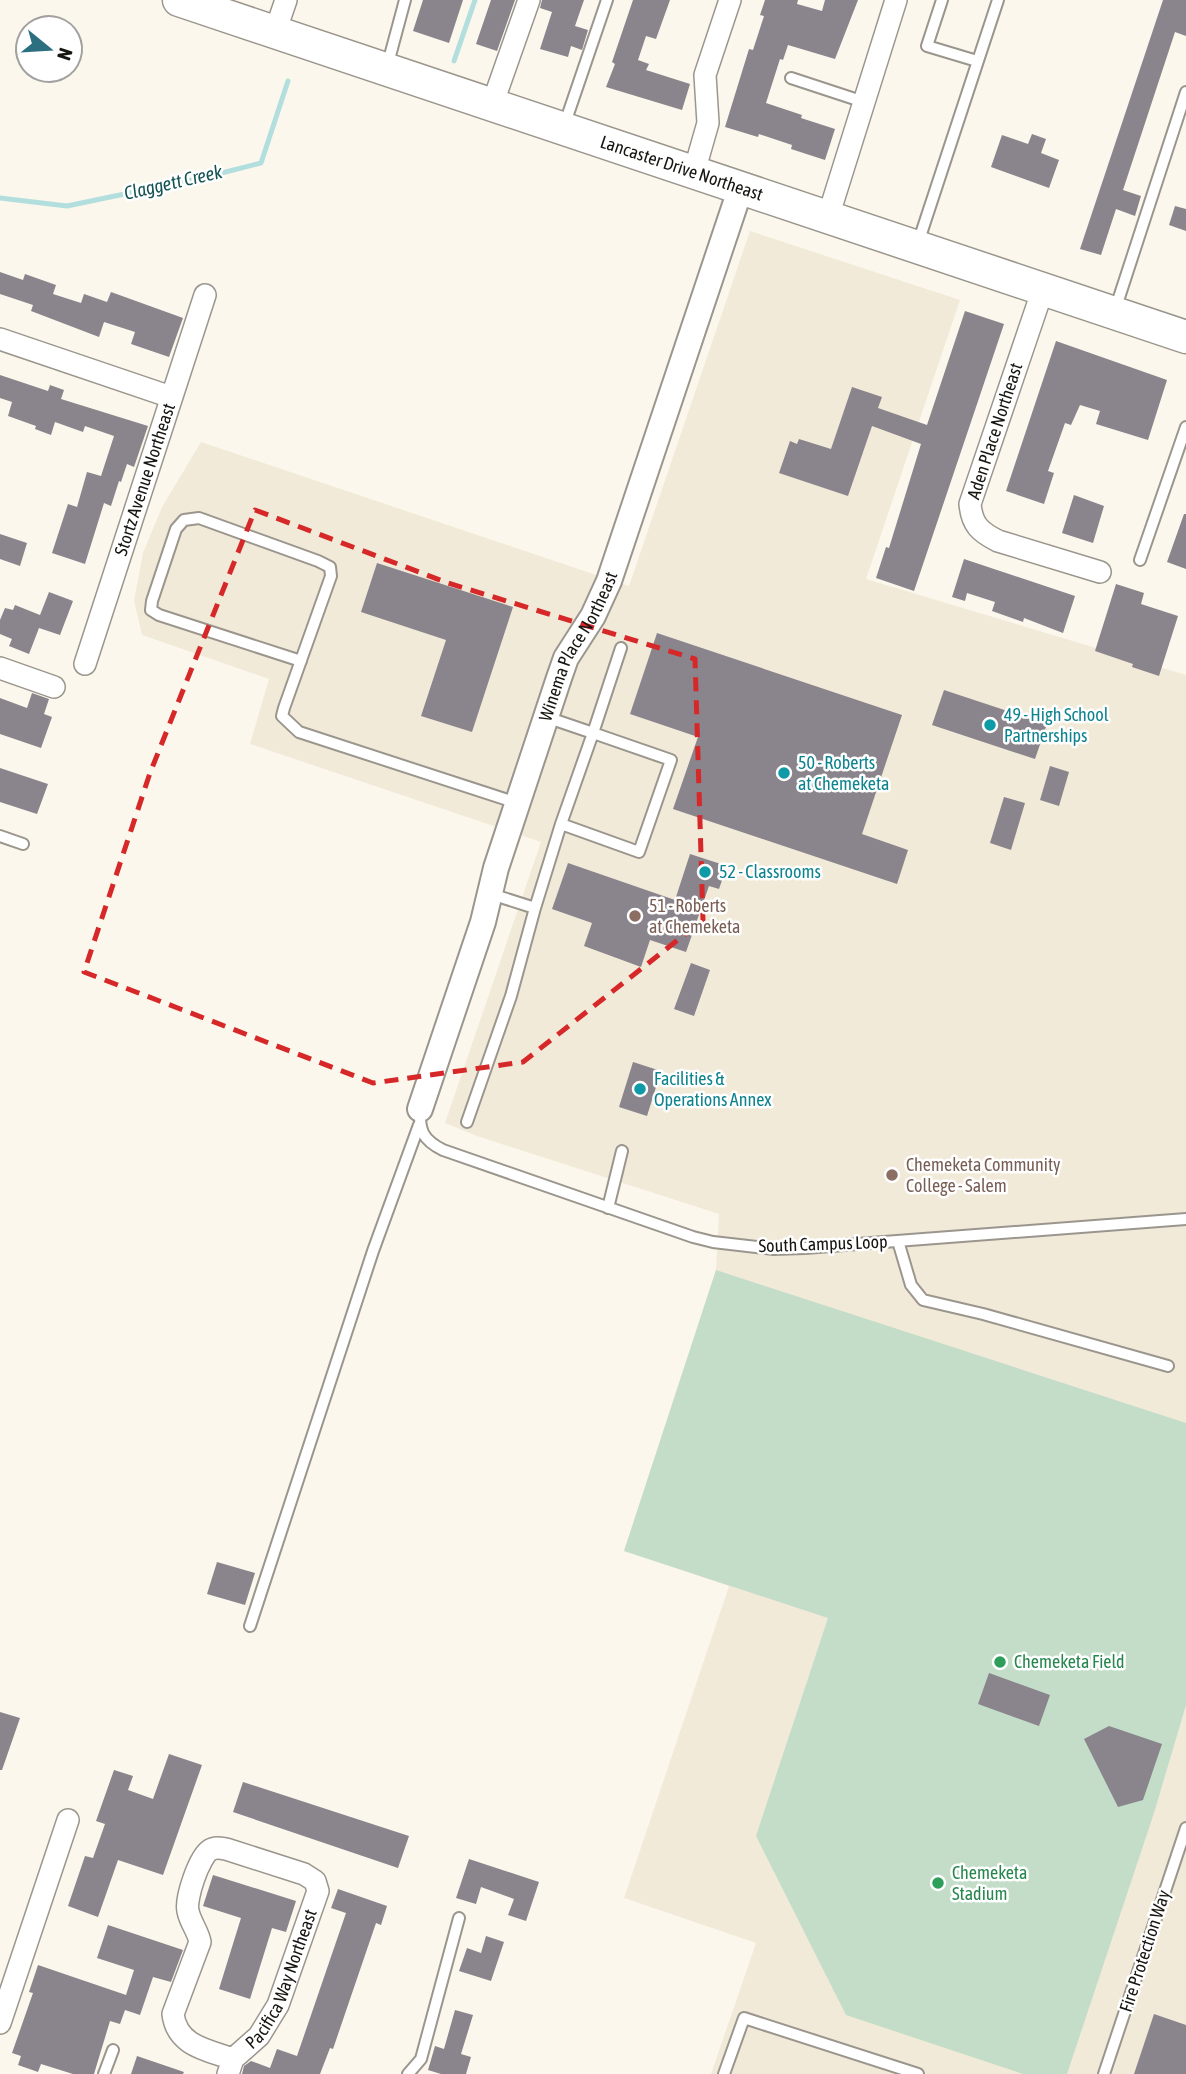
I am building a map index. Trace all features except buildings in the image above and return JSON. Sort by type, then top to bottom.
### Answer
[{"type":"main road","name":"Lancaster Drive Northeast","points":[[179,0],[1186,337]]},
{"type":"street","points":[[275,32],[286,0]]},
{"type":"street","points":[[492,105],[529,0]]},
{"type":"street","points":[[694,172],[708,123],[705,75],[730,0]]},
{"type":"street","points":[[828,217],[896,0]]},
{"type":"street","name":"Winema Place Northeast","points":[[420,1117],[491,894],[496,868],[566,658],[593,616],[609,581],[741,187]]},
{"type":"street","name":"Aden Place Northeast","points":[[1043,289],[970,503],[971,516],[982,533],[998,541],[1100,572]]},
{"type":"street","name":"Stortz Avenue Northeast","points":[[85,664],[205,295]]},
{"type":"street","points":[[0,339],[171,397]]},
{"type":"street","points":[[0,668],[54,687]]},
{"type":"street","points":[[0,2023],[68,1819]]},
{"type":"street","name":"Pacifica Way Northeast","points":[[214,1848],[226,1849],[304,1874],[315,1881],[318,1891],[278,2005],[259,2036],[230,2066],[184,2039],[175,2027],[173,2014],[200,1942],[188,1911],[188,1898],[202,1859],[214,1848]]},
{"type":"lane","points":[[387,70],[405,0]]},
{"type":"lane","points":[[563,129],[607,0]]},
{"type":"lane","points":[[942,0],[927,46],[977,61]]},
{"type":"lane","points":[[917,247],[998,0]]},
{"type":"lane","points":[[791,78],[864,102]]},
{"type":"lane","points":[[1114,312],[1186,92]]},
{"type":"lane","points":[[1140,560],[1186,428]]},
{"type":"lane","points":[[301,661],[159,615],[151,610],[176,529],[184,520],[199,518],[330,567],[331,576],[282,716],[299,732],[517,803]]},
{"type":"lane","points":[[467,1122],[511,996],[561,824],[621,648]]},
{"type":"lane","points":[[546,717],[671,760],[639,852],[561,824]]},
{"type":"lane","points":[[0,836],[23,844]]},
{"type":"lane","points":[[491,894],[535,908]]},
{"type":"lane","points":[[250,1626],[373,1251],[420,1117]]},
{"type":"lane","name":"South Campus Loop","points":[[420,1117],[422,1134],[429,1142],[443,1150],[713,1242],[774,1249],[1186,1219]]},
{"type":"lane","points":[[608,1208],[622,1151]]},
{"type":"lane","points":[[898,1241],[911,1285],[923,1300],[1168,1366]]},
{"type":"lane","name":"Fire Protection Way","points":[[1104,2074],[1186,1828]]},
{"type":"lane","points":[[408,2074],[417,2064],[424,2049],[459,1918]]},
{"type":"lane","points":[[724,2074],[744,2018],[918,2074]]},
{"type":"lane","points":[[104,2074],[113,2050]]},
{"type":"lane","points":[[876,2074],[880,2062]]},
{"type":"highlighted area","points":[[255,510],[448,583],[695,659],[703,920],[523,1062],[373,1083],[84,972],[150,773]]},
{"type":"shaded area","name":"Chemeketa Community College - Salem","points":[[750,231],[960,300],[866,579],[1186,675],[1186,2074],[711,2074],[756,1943],[624,1898],[729,1586],[624,1551],[716,1270],[719,1214],[477,1136],[445,1123],[541,842],[250,744],[269,679],[142,635],[134,601],[143,553],[162,507],[201,442],[629,586]]},
{"type":"green space","name":"Chemeketa Field","points":[[716,1270],[1186,1423],[1186,1705],[1154,1813],[1067,2074],[1023,2074],[846,2015],[756,1836],[828,1618],[624,1551]]},
{"type":"waterway","name":"Claggett Creek","points":[[454,61],[475,0]]},
{"type":"waterway","name":"Claggett Creek","points":[[0,198],[67,206],[261,163],[288,81]]},
{"type":"place","name":"49 - High School Partnerships","points":[[990,725]]},
{"type":"place","name":"50 - Roberts at Chemeketa","points":[[784,773]]},
{"type":"place","name":"52 - Classrooms","points":[[705,872]]},
{"type":"place","name":"51 - Roberts at Chemeketa","points":[[635,916]]},
{"type":"place","name":"Facilities & Operations Annex","points":[[640,1089]]},
{"type":"place","name":"Chemeketa Community College - Salem","points":[[892,1175]]},
{"type":"place","name":"Chemeketa Field","points":[[1000,1662]]},
{"type":"place","name":"Chemeketa Stadium","points":[[938,1883]]}]
